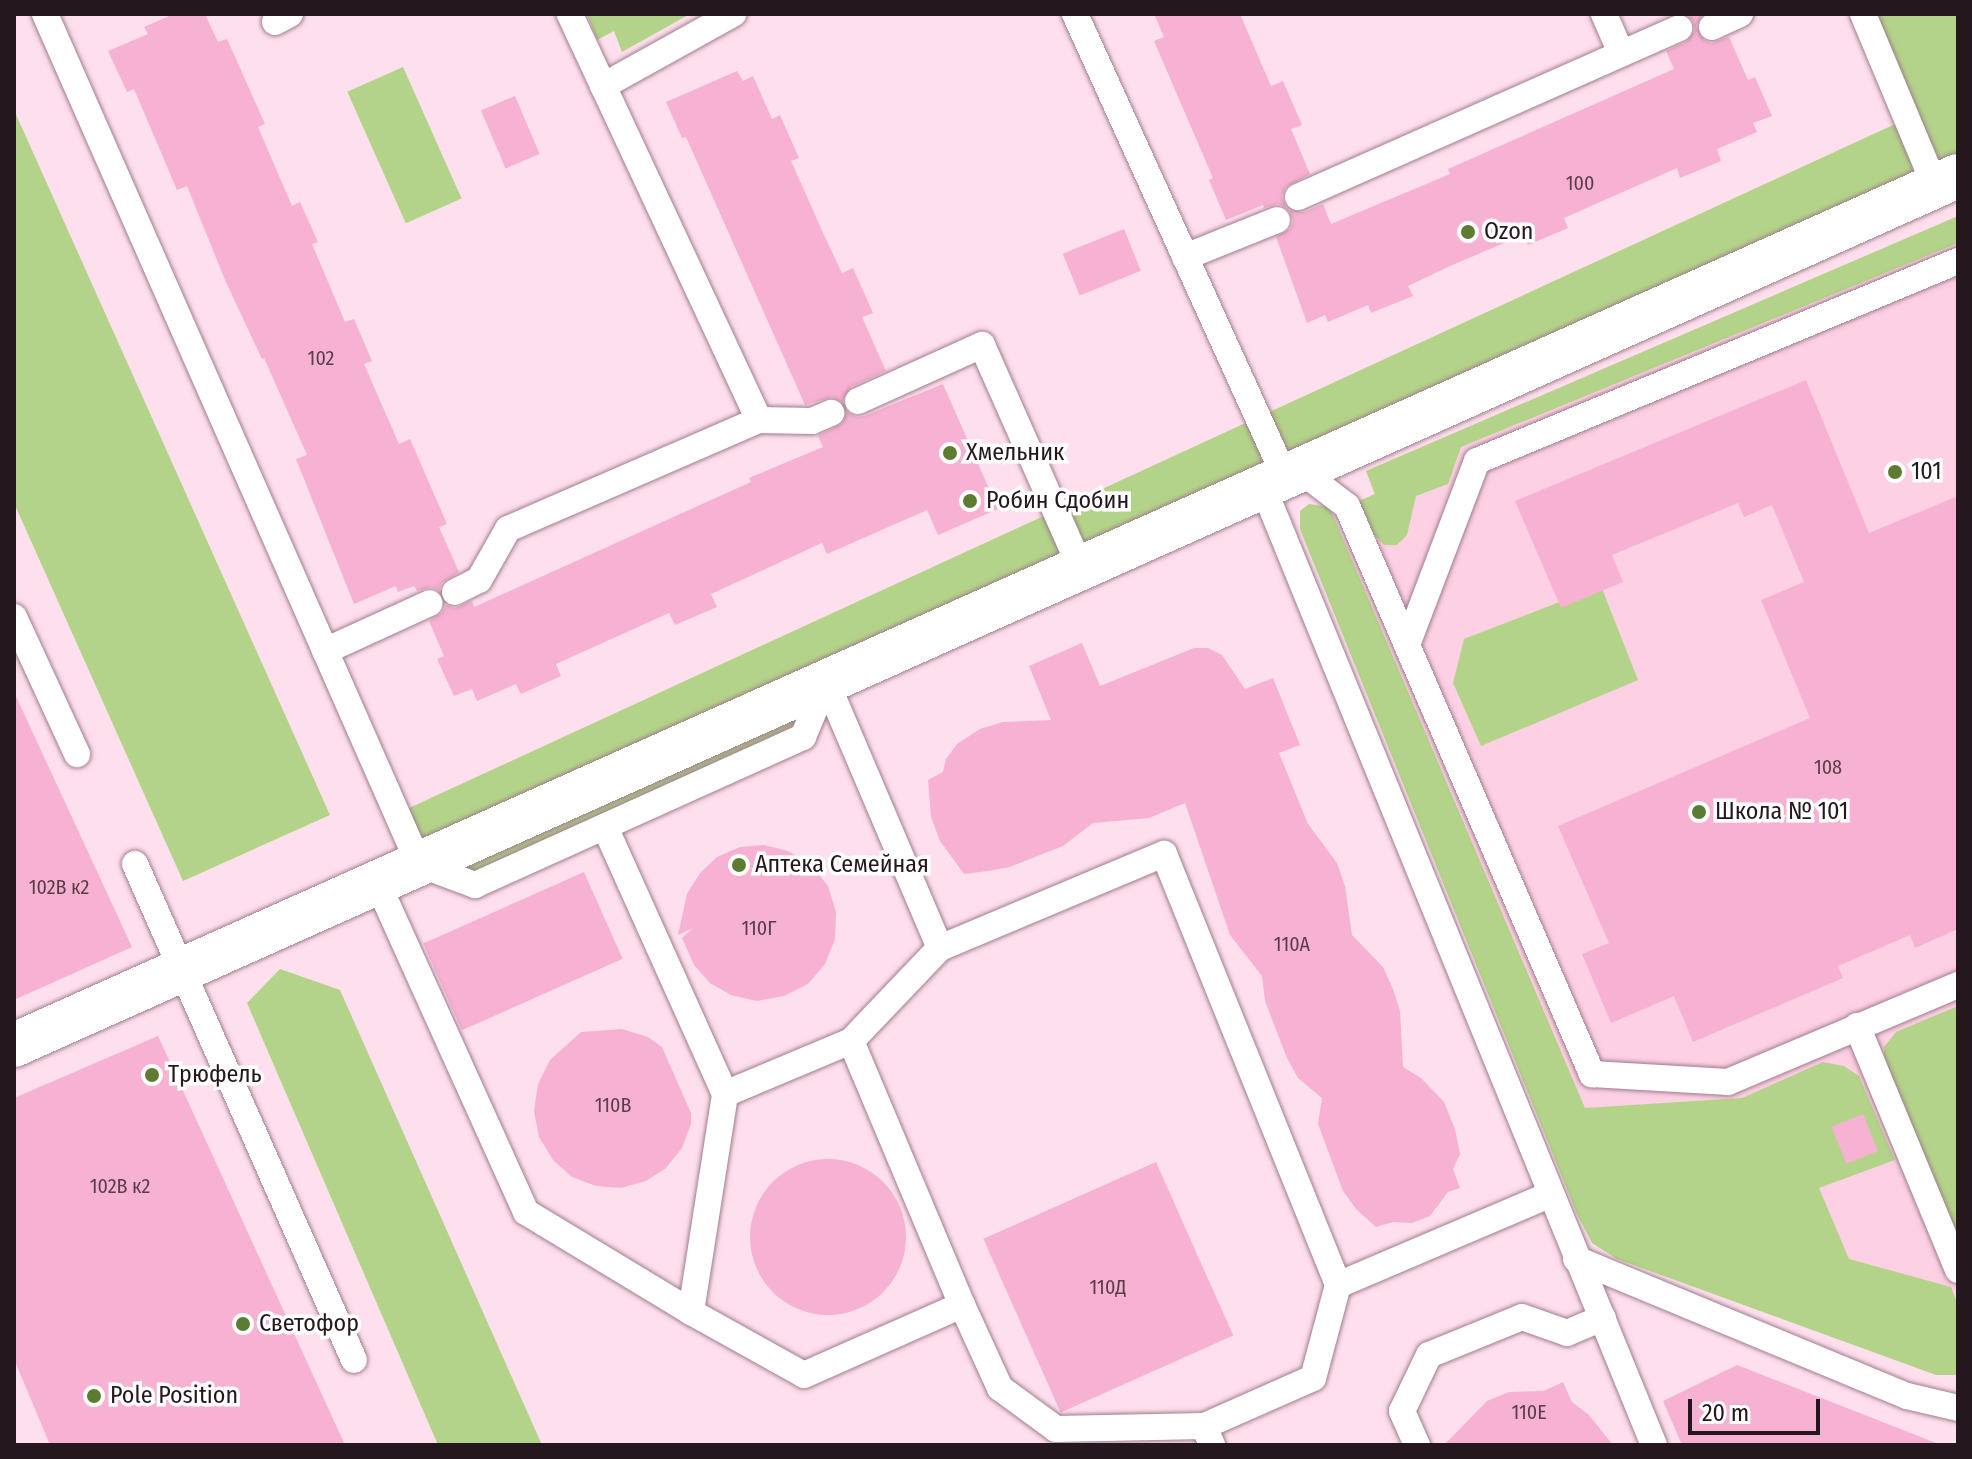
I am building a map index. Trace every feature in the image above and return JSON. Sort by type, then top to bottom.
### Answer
[{"type":"street","points":[[14,1045],[1947,181]]},
{"type":"lane","points":[[45,14],[419,864],[475,885],[605,827],[803,737],[826,681]]},
{"type":"lane","points":[[570,14],[759,420]]},
{"type":"lane","points":[[603,86],[733,14]]},
{"type":"lane","points":[[1075,14],[1283,478],[1551,1194],[1654,1445]]},
{"type":"lane","points":[[1604,14],[1621,53]]},
{"type":"lane","points":[[1712,27],[1740,14]]},
{"type":"lane","points":[[1863,14],[1947,181]]},
{"type":"lane","points":[[1298,197],[1679,28]]},
{"type":"lane","points":[[1185,257],[1277,220]]},
{"type":"lane","points":[[1407,645],[1477,461],[1958,261]]},
{"type":"lane","points":[[858,401],[982,345],[1081,568]]},
{"type":"lane","points":[[455,592],[479,580],[508,529],[759,420],[812,421],[831,413]]},
{"type":"lane","points":[[1283,478],[1347,506],[1592,1074],[1728,1082],[1958,985]]},
{"type":"lane","points":[[325,651],[430,603]]},
{"type":"lane","points":[[14,617],[77,754]]},
{"type":"lane","points":[[826,681],[940,948]]},
{"type":"lane","points":[[605,827],[725,1094],[691,1312]]},
{"type":"lane","points":[[725,1094],[851,1041],[940,948],[1164,854],[1338,1285],[1313,1378],[1208,1436],[1056,1429],[1000,1388],[851,1041]]},
{"type":"lane","points":[[135,864],[354,1360]]},
{"type":"lane","points":[[377,882],[526,1212],[691,1312],[804,1375],[962,1305]]},
{"type":"lane","points":[[1857,1026],[1958,1270]]},
{"type":"lane","points":[[1338,1285],[1551,1194]]},
{"type":"lane","points":[[1576,1259],[1907,1396],[1958,1408]]},
{"type":"lane","points":[[1417,1445],[1402,1411],[1429,1355],[1522,1317],[1567,1333],[1603,1318]]},
{"type":"shaded area","name":"Школа № 101","points":[[1958,216],[1958,1337],[1573,1118],[1315,521],[1374,494],[1366,471]]},
{"type":"green space","points":[[587,14],[690,14],[622,52],[614,31],[597,40]]},
{"type":"green space","points":[[1863,14],[1958,14],[1958,176],[826,681],[803,737],[475,885],[419,864],[396,814],[1906,119]]},
{"type":"green space","points":[[403,67],[462,199],[406,223],[347,92]]},
{"type":"green space","points":[[14,110],[330,815],[183,881],[14,503]]},
{"type":"green space","points":[[1958,216],[1958,243],[1461,447],[1448,484],[1416,496],[1407,535],[1397,545],[1384,545],[1367,527],[1355,503],[1375,494],[1366,471]]},
{"type":"green space","points":[[1309,504],[1329,507],[1332,513],[1585,1108],[1742,1098],[1823,1062],[1844,1066],[1859,1076],[1895,1160],[1819,1188],[1849,1259],[1951,1287],[1958,1305],[1958,1375],[1936,1375],[1617,1259],[1592,1243],[1577,1214],[1300,529],[1300,511]]},
{"type":"green space","points":[[1601,586],[1638,680],[1481,746],[1453,683],[1464,639]]},
{"type":"green space","points":[[280,969],[340,990],[542,1445],[438,1445],[247,1003]]},
{"type":"green space","points":[[1958,1006],[1958,1243],[1884,1066],[1884,1047],[1896,1032]]},
{"type":"building","points":[[174,14],[205,14],[218,42],[227,39],[265,124],[258,127],[292,206],[300,202],[318,242],[312,244],[345,322],[354,319],[372,361],[364,364],[399,444],[410,439],[447,524],[439,527],[459,572],[442,583],[439,590],[431,587],[417,591],[414,586],[398,592],[396,586],[354,604],[296,459],[307,455],[264,358],[225,280],[187,186],[177,190],[134,89],[127,92],[108,51],[148,34],[144,27]]},
{"type":"building","points":[[1154,14],[1240,14],[1271,86],[1283,81],[1302,125],[1291,129],[1310,174],[1286,187],[1282,196],[1286,207],[1278,204],[1264,208],[1263,205],[1226,220],[1209,180],[1213,178],[1154,41],[1164,37]]},
{"type":"building","points":[[1686,14],[1703,14],[1696,26],[1704,40],[1711,43],[1729,37],[1748,80],[1755,77],[1772,116],[1753,123],[1757,132],[1717,149],[1721,161],[1680,178],[1677,168],[1564,218],[1568,228],[1528,245],[1523,235],[1408,286],[1413,296],[1371,313],[1368,305],[1328,322],[1325,315],[1307,323],[1276,237],[1290,229],[1293,221],[1289,210],[1304,212],[1323,204],[1331,224],[1450,174],[1448,169],[1674,69],[1666,51],[1686,42],[1695,30],[1693,21]]},
{"type":"building","points":[[737,71],[743,81],[753,76],[772,119],[780,115],[799,158],[791,161],[824,235],[842,273],[853,268],[873,313],[862,317],[886,371],[851,387],[842,402],[832,397],[805,405],[686,137],[682,138],[666,102]]},
{"type":"building","points":[[515,96],[540,154],[506,168],[481,110]]},
{"type":"building","points":[[1124,229],[1141,271],[1080,295],[1063,254]]},
{"type":"building","points":[[1806,380],[1869,533],[1958,496],[1958,929],[1915,948],[1910,935],[1838,966],[1843,978],[1693,1042],[1674,996],[1611,1023],[1582,954],[1609,943],[1558,826],[1810,718],[1761,600],[1804,582],[1772,505],[1744,517],[1738,503],[1612,555],[1623,582],[1561,608],[1515,501]]},
{"type":"building","points":[[943,384],[998,509],[938,535],[927,510],[827,554],[822,543],[711,594],[717,607],[675,625],[669,613],[556,664],[561,676],[521,694],[516,684],[477,701],[472,689],[454,696],[437,659],[444,656],[429,621],[442,613],[446,605],[455,608],[472,601],[474,607],[751,482],[749,478],[823,447],[818,436],[843,423],[846,412],[856,417],[864,416]]},
{"type":"building","points":[[1082,643],[1100,686],[1194,648],[1208,648],[1222,655],[1245,689],[1273,678],[1300,745],[1279,753],[1308,824],[1337,863],[1345,886],[1352,935],[1383,967],[1393,989],[1400,1011],[1403,1067],[1421,1078],[1444,1102],[1455,1129],[1460,1154],[1453,1169],[1460,1188],[1448,1192],[1430,1216],[1412,1223],[1393,1222],[1376,1227],[1356,1209],[1343,1191],[1318,1124],[1322,1098],[1298,1078],[1287,1058],[1265,1001],[1262,976],[1230,935],[1185,803],[1149,818],[1093,823],[1063,846],[1010,867],[988,871],[964,874],[940,841],[931,817],[928,780],[943,772],[946,759],[957,744],[980,729],[1003,722],[1051,720],[1029,666]]},
{"type":"building","points":[[14,692],[132,947],[14,1000]]},
{"type":"building","points":[[764,845],[788,851],[811,865],[828,886],[836,912],[835,939],[825,964],[808,984],[784,996],[757,1001],[731,995],[710,983],[694,965],[682,938],[693,928],[678,935],[687,894],[700,873],[717,857],[740,847]]},
{"type":"building","points":[[584,872],[623,959],[462,1030],[423,944]]},
{"type":"building","points":[[622,1029],[648,1037],[662,1047],[691,1113],[691,1124],[682,1148],[666,1168],[646,1181],[621,1188],[596,1186],[572,1177],[553,1160],[539,1137],[534,1111],[538,1084],[550,1060],[581,1032]]},
{"type":"building","points":[[158,1036],[345,1445],[50,1445],[14,1359],[14,1098]]},
{"type":"building","points":[[1863,1114],[1878,1151],[1846,1164],[1831,1127]]},
{"type":"building","points":[[828,1159],[858,1165],[883,1182],[900,1207],[906,1237],[900,1267],[883,1292],[858,1309],[828,1315],[798,1309],[773,1292],[756,1267],[750,1237],[756,1207],[773,1182],[798,1165]]},
{"type":"building","points":[[1156,1162],[1233,1336],[1061,1412],[983,1239]]},
{"type":"building","points":[[1737,1365],[1936,1445],[1682,1445],[1663,1401]]},
{"type":"building","points":[[1563,1382],[1572,1402],[1589,1415],[1613,1445],[1444,1445],[1487,1401],[1509,1392],[1544,1391]]},
{"type":"place","name":"Ozon","points":[[1468,232]]},
{"type":"place","name":"Хмельник","points":[[950,453]]},
{"type":"place","name":"101","points":[[1895,472]]},
{"type":"place","name":"Робин Сдобин","points":[[970,501]]},
{"type":"place","name":"Школа № 101","points":[[1699,812]]},
{"type":"place","name":"Аптека Семейная","points":[[739,865]]},
{"type":"place","name":"Трюфель","points":[[152,1075]]},
{"type":"place","name":"Светофор","points":[[243,1324]]},
{"type":"place","name":"Pole Position","points":[[94,1396]]}]
